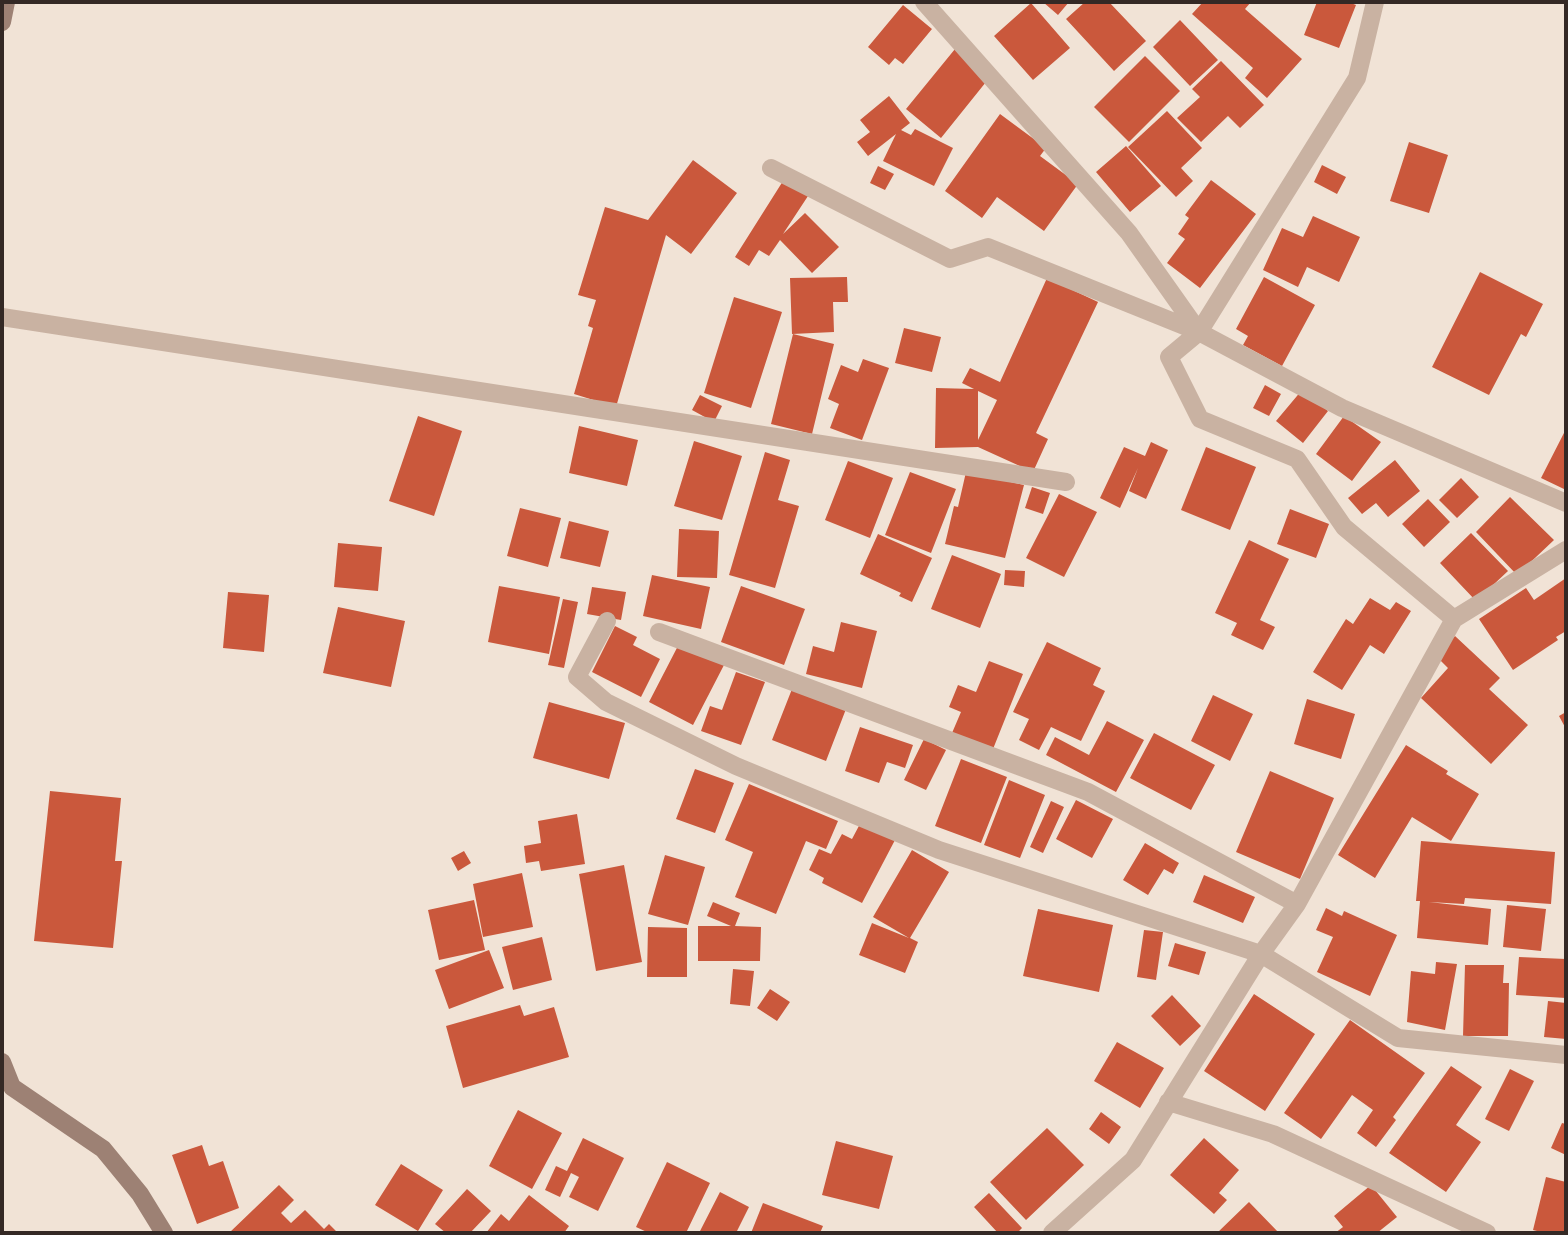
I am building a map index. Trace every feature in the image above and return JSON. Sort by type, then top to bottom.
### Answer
[{"type":"main road","points":[[2,22],[6,2]]},
{"type":"main road","points":[[2,1062],[7,1087],[103,1149],[140,1194],[164,1233]]},
{"type":"street","points":[[924,2],[1129,233],[1199,332]]},
{"type":"street","points":[[1375,2],[1357,78],[1199,332],[1169,357],[1200,419],[1297,459],[1344,527],[1454,619]]},
{"type":"street","points":[[771,168],[950,259],[988,247],[1199,332],[1342,408],[1566,503]]},
{"type":"street","points":[[2,317],[1066,482]]},
{"type":"street","points":[[1052,1233],[1133,1160],[1261,954],[1297,904],[1454,619],[1566,550]]},
{"type":"street","points":[[607,621],[577,677],[606,702],[736,766],[939,850],[1261,954],[1398,1038],[1566,1055]]},
{"type":"street","points":[[659,632],[1088,792],[1297,904]]},
{"type":"street","points":[[1168,1102],[1273,1134],[1487,1233]]},
{"type":"building","points":[[1043,2],[1069,2],[1058,15]]},
{"type":"building","points":[[1085,2],[1109,2],[1146,41],[1114,71],[1066,19]]},
{"type":"building","points":[[1203,2],[1251,2],[1245,9],[1302,59],[1267,98],[1245,78],[1253,68],[1192,14]]},
{"type":"building","points":[[1317,2],[1348,2],[1356,5],[1339,48],[1304,35]]},
{"type":"building","points":[[1031,3],[1070,48],[1033,80],[994,36]]},
{"type":"building","points":[[903,5],[932,29],[903,64],[895,58],[889,65],[868,47]]},
{"type":"building","points":[[1180,20],[1218,60],[1190,86],[1153,47]]},
{"type":"building","points":[[955,49],[990,77],[941,138],[906,109]]},
{"type":"building","points":[[1145,56],[1180,91],[1129,142],[1094,107]]},
{"type":"building","points":[[1221,61],[1264,105],[1240,128],[1228,116],[1201,142],[1177,118],[1200,97],[1192,89]]},
{"type":"building","points":[[889,96],[910,123],[901,130],[911,135],[915,129],[953,148],[934,186],[883,161],[896,134],[868,156],[857,142],[870,132],[860,120]]},
{"type":"building","points":[[1167,111],[1202,148],[1181,168],[1193,181],[1176,197],[1128,147]]},
{"type":"building","points":[[1000,114],[1046,148],[1040,156],[1078,184],[1044,231],[997,197],[982,218],[945,191]]},
{"type":"building","points":[[1409,142],[1448,155],[1429,213],[1390,201]]},
{"type":"building","points":[[1126,146],[1161,186],[1130,212],[1096,172]]},
{"type":"building","points":[[693,160],[737,193],[691,254],[666,235],[616,407],[574,394],[593,328],[588,326],[596,300],[578,295],[605,207],[648,220]]},
{"type":"building","points":[[1322,165],[1346,177],[1337,194],[1314,182]]},
{"type":"building","points":[[878,166],[894,174],[885,190],[870,183]]},
{"type":"building","points":[[1211,180],[1256,214],[1200,288],[1167,263],[1185,239],[1178,234],[1189,218],[1185,215]]},
{"type":"building","points":[[783,181],[808,196],[783,234],[805,213],[839,247],[812,273],[780,240],[769,256],[759,250],[749,266],[735,257]]},
{"type":"building","points":[[1313,216],[1360,237],[1339,282],[1307,267],[1298,287],[1263,270],[1282,228],[1303,237]]},
{"type":"building","points":[[1480,272],[1543,304],[1526,337],[1521,334],[1489,395],[1432,367]]},
{"type":"building","points":[[847,277],[848,302],[833,302],[834,332],[792,334],[790,278]]},
{"type":"building","points":[[1264,277],[1315,305],[1282,366],[1243,345],[1248,336],[1236,329]]},
{"type":"building","points":[[1047,278],[1098,302],[1036,433],[1048,439],[1033,472],[978,447],[935,448],[936,388],[974,389],[962,383],[970,368],[1000,382]],"holes":[[[978,391],[997,400],[978,440]]]},
{"type":"building","points":[[734,297],[782,312],[751,408],[704,393]]},
{"type":"building","points":[[904,328],[941,337],[932,372],[895,363]]},
{"type":"building","points":[[793,334],[834,344],[812,434],[771,424]]},
{"type":"building","points":[[863,359],[889,368],[862,440],[830,428],[839,404],[828,399],[841,365],[858,372]]},
{"type":"building","points":[[1265,385],[1281,394],[1269,416],[1253,408]]},
{"type":"building","points":[[1302,390],[1328,411],[1303,443],[1276,421]]},
{"type":"building","points":[[700,395],[722,406],[714,422],[692,410]]},
{"type":"building","points":[[418,416],[462,431],[434,516],[389,501]]},
{"type":"building","points":[[1344,416],[1381,442],[1352,481],[1316,454]]},
{"type":"building","points":[[579,426],[638,440],[627,486],[569,473]]},
{"type":"building","points":[[1566,429],[1566,490],[1541,478]]},
{"type":"building","points":[[694,441],[742,456],[722,520],[674,506]]},
{"type":"building","points":[[1151,442],[1168,450],[1146,499],[1129,491],[1138,468],[1120,508],[1100,498],[1124,447],[1145,456]]},
{"type":"building","points":[[1206,447],[1256,467],[1230,530],[1181,510]]},
{"type":"building","points":[[765,452],[790,460],[778,500],[799,506],[775,588],[729,575]]},
{"type":"building","points":[[1395,460],[1420,491],[1388,517],[1376,503],[1362,514],[1348,498]]},
{"type":"building","points":[[848,461],[893,478],[870,538],[825,520]]},
{"type":"building","points":[[910,472],[956,489],[931,553],[885,535]]},
{"type":"building","points":[[966,472],[1024,485],[1005,558],[945,544],[954,506],[958,507]]},
{"type":"building","points":[[1461,478],[1479,497],[1457,518],[1439,500]]},
{"type":"building","points":[[1032,487],[1050,493],[1043,514],[1025,508]]},
{"type":"building","points":[[1059,494],[1097,512],[1064,577],[1026,558]]},
{"type":"building","points":[[1510,497],[1554,540],[1517,575],[1476,532]]},
{"type":"building","points":[[1428,499],[1450,522],[1424,547],[1402,524]]},
{"type":"building","points":[[520,508],[561,518],[548,567],[507,556]]},
{"type":"building","points":[[1290,509],[1329,524],[1316,558],[1277,544]]},
{"type":"building","points":[[569,521],[609,531],[600,567],[560,558]]},
{"type":"building","points":[[679,529],[719,531],[717,578],[677,577]]},
{"type":"building","points":[[1471,533],[1508,571],[1476,601],[1440,563]]},
{"type":"building","points":[[878,534],[932,558],[912,602],[899,596],[901,593],[860,574]]},
{"type":"building","points":[[1249,540],[1289,559],[1260,620],[1275,627],[1263,650],[1231,635],[1237,623],[1215,613]]},
{"type":"building","points":[[338,543],[382,547],[378,591],[334,587]]},
{"type":"building","points":[[952,555],[1001,574],[980,628],[931,609]]},
{"type":"building","points":[[1005,570],[1025,571],[1024,587],[1004,585]]},
{"type":"building","points":[[652,575],[710,587],[701,629],[643,616]]},
{"type":"building","points":[[1566,578],[1566,631],[1556,637],[1558,640],[1513,670],[1479,619],[1526,588],[1534,600]]},
{"type":"building","points":[[499,586],[560,597],[549,654],[488,642]]},
{"type":"building","points":[[741,586],[805,609],[784,665],[721,642]]},
{"type":"building","points":[[592,587],[626,592],[621,620],[587,614]]},
{"type":"building","points":[[228,592],[269,595],[264,652],[223,648]]},
{"type":"building","points":[[1370,598],[1390,610],[1396,602],[1411,611],[1384,654],[1370,645],[1342,690],[1313,672],[1346,619],[1353,624]]},
{"type":"building","points":[[563,599],[578,602],[564,668],[548,665]]},
{"type":"building","points":[[338,607],[405,621],[391,687],[323,673]]},
{"type":"building","points":[[841,622],[877,631],[862,688],[806,674],[813,646],[834,652]]},
{"type":"building","points":[[615,626],[637,637],[633,645],[660,659],[641,697],[592,672]]},
{"type":"building","points":[[1455,636],[1500,678],[1489,689],[1528,725],[1491,764],[1421,698],[1448,668],[1436,656]]},
{"type":"building","points":[[680,642],[724,665],[693,725],[649,702]]},
{"type":"building","points":[[1047,642],[1101,668],[1093,685],[1105,691],[1081,741],[1051,727],[1039,750],[1019,740],[1029,719],[1013,712]]},
{"type":"building","points":[[989,661],[1023,674],[993,749],[952,733],[961,712],[949,707],[958,685],[976,692]]},
{"type":"building","points":[[736,672],[765,682],[741,745],[701,731],[710,706],[722,710]]},
{"type":"building","points":[[792,689],[846,709],[826,761],[772,740]]},
{"type":"building","points":[[1213,695],[1253,714],[1230,761],[1191,741]]},
{"type":"building","points":[[1307,699],[1355,714],[1341,759],[1294,744]]},
{"type":"building","points":[[549,702],[625,723],[609,779],[533,758]]},
{"type":"building","points":[[1566,712],[1566,729],[1559,716]]},
{"type":"building","points":[[1107,721],[1144,740],[1116,792],[1046,755],[1055,737],[1089,755]]},
{"type":"building","points":[[860,727],[913,745],[905,768],[887,762],[879,783],[845,771]]},
{"type":"building","points":[[1154,733],[1215,765],[1191,810],[1130,778]]},
{"type":"building","points":[[924,739],[946,750],[926,790],[904,780]]},
{"type":"building","points":[[1406,745],[1479,794],[1451,841],[1412,817],[1375,878],[1338,855]]},
{"type":"building","points":[[961,759],[1007,777],[981,843],[935,826]]},
{"type":"building","points":[[695,769],[734,783],[715,833],[676,819]]},
{"type":"building","points":[[1270,771],[1334,798],[1300,879],[1236,852]]},
{"type":"building","points":[[1009,780],[1045,795],[1020,858],[984,845]]},
{"type":"building","points":[[749,784],[838,821],[826,849],[806,841],[776,914],[735,897],[753,852],[725,840]]},
{"type":"building","points":[[50,791],[121,798],[115,861],[122,861],[113,948],[34,941]]},
{"type":"building","points":[[1076,800],[1113,819],[1092,858],[1056,839]]},
{"type":"building","points":[[1051,801],[1064,807],[1043,853],[1030,847]]},
{"type":"building","points":[[577,814],[585,864],[541,871],[539,861],[526,863],[524,846],[541,843],[538,821]]},
{"type":"building","points":[[861,822],[895,840],[862,903],[822,883],[824,878],[809,870],[819,849],[831,854],[842,834],[852,839]]},
{"type":"building","points":[[1421,841],[1555,852],[1551,904],[1465,898],[1464,904],[1429,902],[1491,909],[1488,945],[1417,938],[1420,901],[1416,901]]},
{"type":"building","points":[[1145,843],[1179,863],[1173,874],[1164,869],[1148,895],[1123,880]]},
{"type":"building","points":[[912,850],[949,872],[910,938],[918,942],[905,973],[859,955],[872,923],[909,938],[873,917]]},
{"type":"building","points":[[464,851],[471,863],[458,871],[451,858]]},
{"type":"building","points":[[665,855],[705,867],[688,925],[648,914]]},
{"type":"building","points":[[624,865],[642,962],[596,971],[579,874]]},
{"type":"building","points":[[522,873],[533,927],[483,937],[473,884]]},
{"type":"building","points":[[1204,875],[1255,897],[1243,923],[1193,902]]},
{"type":"building","points":[[474,900],[485,950],[439,960],[428,910]]},
{"type":"building","points":[[713,902],[740,913],[735,926],[761,927],[760,961],[698,961],[698,926],[731,926],[707,916]]},
{"type":"building","points":[[1507,905],[1546,909],[1541,951],[1503,947]]},
{"type":"building","points":[[1326,908],[1342,916],[1344,911],[1397,935],[1370,996],[1317,972],[1333,937],[1316,930]]},
{"type":"building","points":[[1038,909],[1113,925],[1099,992],[1023,976]]},
{"type":"building","points":[[648,927],[687,928],[687,977],[647,977]]},
{"type":"building","points":[[1144,930],[1163,932],[1156,980],[1137,977]]},
{"type":"building","points":[[542,937],[552,980],[513,990],[502,947]]},
{"type":"building","points":[[1175,943],[1206,952],[1199,975],[1168,966]]},
{"type":"building","points":[[489,950],[504,988],[449,1009],[435,970]]},
{"type":"building","points":[[1519,957],[1566,959],[1566,998],[1516,995]]},
{"type":"building","points":[[1436,962],[1457,964],[1445,1030],[1407,1022],[1411,971],[1435,974]]},
{"type":"building","points":[[1465,965],[1504,965],[1503,983],[1509,983],[1508,1036],[1463,1036]]},
{"type":"building","points":[[733,969],[754,971],[750,1006],[730,1004]]},
{"type":"building","points":[[770,989],[790,1002],[777,1021],[757,1008]]},
{"type":"building","points":[[1254,994],[1315,1034],[1265,1111],[1204,1071]]},
{"type":"building","points":[[1172,995],[1201,1026],[1180,1046],[1151,1016]]},
{"type":"building","points":[[1548,1001],[1566,1003],[1566,1039],[1544,1037]]},
{"type":"building","points":[[520,1005],[524,1016],[554,1007],[569,1057],[463,1088],[446,1026]]},
{"type":"building","points":[[1350,1020],[1425,1073],[1393,1117],[1396,1120],[1376,1147],[1357,1133],[1373,1110],[1352,1095],[1321,1139],[1284,1113]]},
{"type":"building","points":[[1117,1042],[1164,1068],[1140,1108],[1094,1081]]},
{"type":"building","points":[[1451,1066],[1482,1087],[1456,1125],[1481,1142],[1446,1192],[1389,1153]]},
{"type":"building","points":[[1510,1069],[1534,1081],[1509,1131],[1485,1119]]},
{"type":"building","points":[[518,1110],[562,1133],[532,1189],[489,1166]]},
{"type":"building","points":[[1101,1112],[1121,1127],[1109,1144],[1089,1129]]},
{"type":"building","points":[[1562,1123],[1566,1124],[1566,1155],[1551,1148]]},
{"type":"building","points":[[1047,1128],[1084,1165],[1026,1220],[990,1182]]},
{"type":"building","points":[[583,1138],[624,1158],[598,1211],[569,1197],[579,1177],[571,1173],[560,1197],[545,1190],[556,1166],[567,1171]]},
{"type":"building","points":[[1204,1138],[1239,1170],[1219,1193],[1227,1200],[1214,1214],[1170,1175]]},
{"type":"building","points":[[836,1141],[893,1156],[879,1209],[822,1195]]},
{"type":"building","points":[[202,1145],[209,1166],[223,1161],[239,1208],[197,1224],[172,1155]]},
{"type":"building","points":[[667,1162],[710,1183],[686,1233],[649,1233],[636,1227]]},
{"type":"building","points":[[401,1164],[443,1190],[418,1231],[375,1205]]},
{"type":"building","points":[[1546,1177],[1566,1182],[1566,1233],[1533,1230]]},
{"type":"building","points":[[279,1185],[294,1200],[281,1213],[291,1223],[305,1210],[324,1229],[329,1224],[338,1233],[229,1233]]},
{"type":"building","points":[[1371,1185],[1397,1217],[1377,1233],[1335,1233],[1343,1227],[1334,1216]]},
{"type":"building","points":[[467,1189],[491,1211],[470,1233],[446,1233],[435,1224]]},
{"type":"building","points":[[720,1192],[749,1207],[736,1233],[699,1233]]},
{"type":"building","points":[[989,1193],[1022,1228],[1017,1233],[998,1233],[974,1207]]},
{"type":"building","points":[[529,1195],[569,1226],[564,1233],[486,1233],[501,1214],[509,1221]]},
{"type":"building","points":[[1249,1202],[1279,1233],[1217,1233]]},
{"type":"building","points":[[763,1203],[823,1226],[820,1233],[751,1233]]}]
